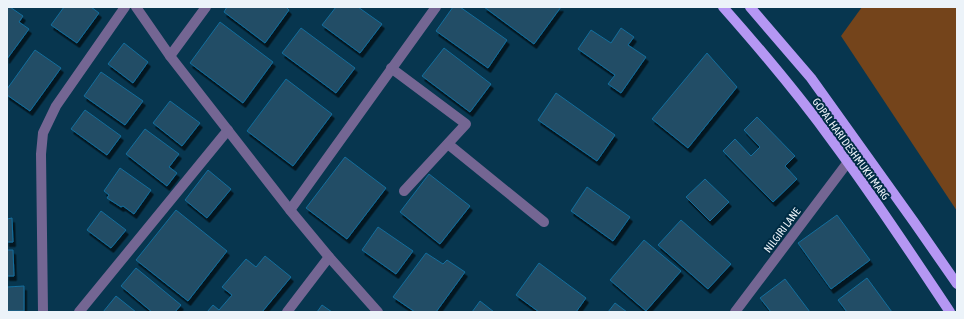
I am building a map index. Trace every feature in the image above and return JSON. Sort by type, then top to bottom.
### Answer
[{"type":"main road","name":"GOPAL HARI DESHMUKH MARG","points":[[723,7],[758,47],[832,140],[950,312]]},
{"type":"main road","name":"GOPAL HARI DESHMUKH MARG","points":[[750,7],[811,78],[957,284]]},
{"type":"street","points":[[43,312],[41,154],[43,133],[56,106],[125,7]]},
{"type":"street","points":[[136,7],[170,56],[290,210],[378,312]]},
{"type":"street","points":[[170,56],[206,7]]},
{"type":"street","points":[[290,210],[436,7]]},
{"type":"street","points":[[391,68],[466,124],[404,191]]},
{"type":"street","points":[[79,312],[228,130]]},
{"type":"street","points":[[448,144],[544,222]]},
{"type":"street","name":"NILGIRI LANE","points":[[735,312],[848,162]]},
{"type":"street","points":[[288,312],[329,257]]},
{"type":"shaded area","points":[[862,7],[957,7],[957,211],[841,36]]},
{"type":"building","points":[[7,7],[10,7],[23,16],[19,22],[29,29],[7,59]]},
{"type":"building","points":[[64,7],[91,7],[99,13],[77,43],[51,25]]},
{"type":"building","points":[[227,7],[286,7],[289,10],[265,43],[224,12]]},
{"type":"building","points":[[336,7],[358,7],[382,24],[360,53],[322,25]]},
{"type":"building","points":[[453,7],[460,7],[507,40],[488,68],[436,31]]},
{"type":"building","points":[[484,7],[561,7],[534,44]]},
{"type":"building","points":[[220,22],[273,62],[243,103],[190,63]]},
{"type":"building","points":[[301,28],[355,68],[336,93],[282,53]]},
{"type":"building","points":[[621,28],[634,37],[628,45],[646,57],[621,93],[608,84],[615,75],[578,49],[591,30],[611,43]]},
{"type":"building","points":[[124,43],[148,62],[133,83],[108,64]]},
{"type":"building","points":[[444,48],[491,84],[470,112],[422,76]]},
{"type":"building","points":[[35,50],[61,68],[30,111],[7,95],[7,89]]},
{"type":"building","points":[[707,53],[737,87],[688,148],[652,119]]},
{"type":"building","points":[[101,72],[143,101],[125,125],[84,96]]},
{"type":"building","points":[[286,79],[332,114],[293,166],[247,131]]},
{"type":"building","points":[[556,93],[615,135],[597,161],[538,120]]},
{"type":"building","points":[[170,101],[200,123],[182,146],[153,123]]},
{"type":"building","points":[[85,110],[121,136],[107,155],[71,129]]},
{"type":"building","points":[[757,117],[795,156],[785,166],[797,179],[773,202],[723,151],[735,139],[751,156],[760,147],[744,130]]},
{"type":"building","points":[[145,129],[179,154],[169,167],[177,173],[167,186],[126,154]]},
{"type":"building","points":[[345,157],[386,188],[347,239],[306,208]]},
{"type":"building","points":[[120,168],[151,190],[134,214],[123,206],[121,207],[107,198],[109,195],[104,191]]},
{"type":"building","points":[[208,170],[231,189],[207,218],[185,200]]},
{"type":"building","points":[[429,174],[470,206],[440,244],[400,212]]},
{"type":"building","points":[[705,179],[729,202],[710,221],[686,197]]},
{"type":"building","points":[[587,187],[630,217],[613,241],[571,211]]},
{"type":"building","points":[[176,210],[227,251],[188,301],[136,260]]},
{"type":"building","points":[[101,211],[126,230],[111,248],[87,230]]},
{"type":"building","points":[[837,215],[870,260],[831,289],[798,243]]},
{"type":"building","points":[[12,218],[13,242],[7,242],[7,219]]},
{"type":"building","points":[[681,220],[731,264],[708,289],[658,245]]},
{"type":"building","points":[[378,227],[413,251],[396,274],[362,250]]},
{"type":"building","points":[[644,240],[681,271],[646,311],[610,280]]},
{"type":"building","points":[[7,250],[13,250],[14,276],[7,276]]},
{"type":"building","points":[[426,253],[443,264],[447,260],[465,272],[436,312],[415,312],[393,297]]},
{"type":"building","points":[[265,256],[291,277],[262,312],[207,312],[213,305],[219,310],[232,295],[222,287],[246,259],[256,267]]},
{"type":"building","points":[[539,263],[586,298],[576,312],[539,312],[516,295]]},
{"type":"building","points":[[136,268],[181,305],[175,312],[152,312],[121,286]]},
{"type":"building","points":[[867,278],[892,312],[847,312],[838,300]]},
{"type":"building","points":[[785,279],[810,312],[771,312],[760,298]]},
{"type":"building","points":[[24,286],[24,311],[7,311],[7,287]]},
{"type":"building","points":[[116,296],[136,312],[103,312]]},
{"type":"building","points":[[480,301],[494,312],[472,312]]},
{"type":"building","points":[[615,303],[627,312],[608,312]]},
{"type":"building","points":[[322,305],[332,312],[317,312]]}]
